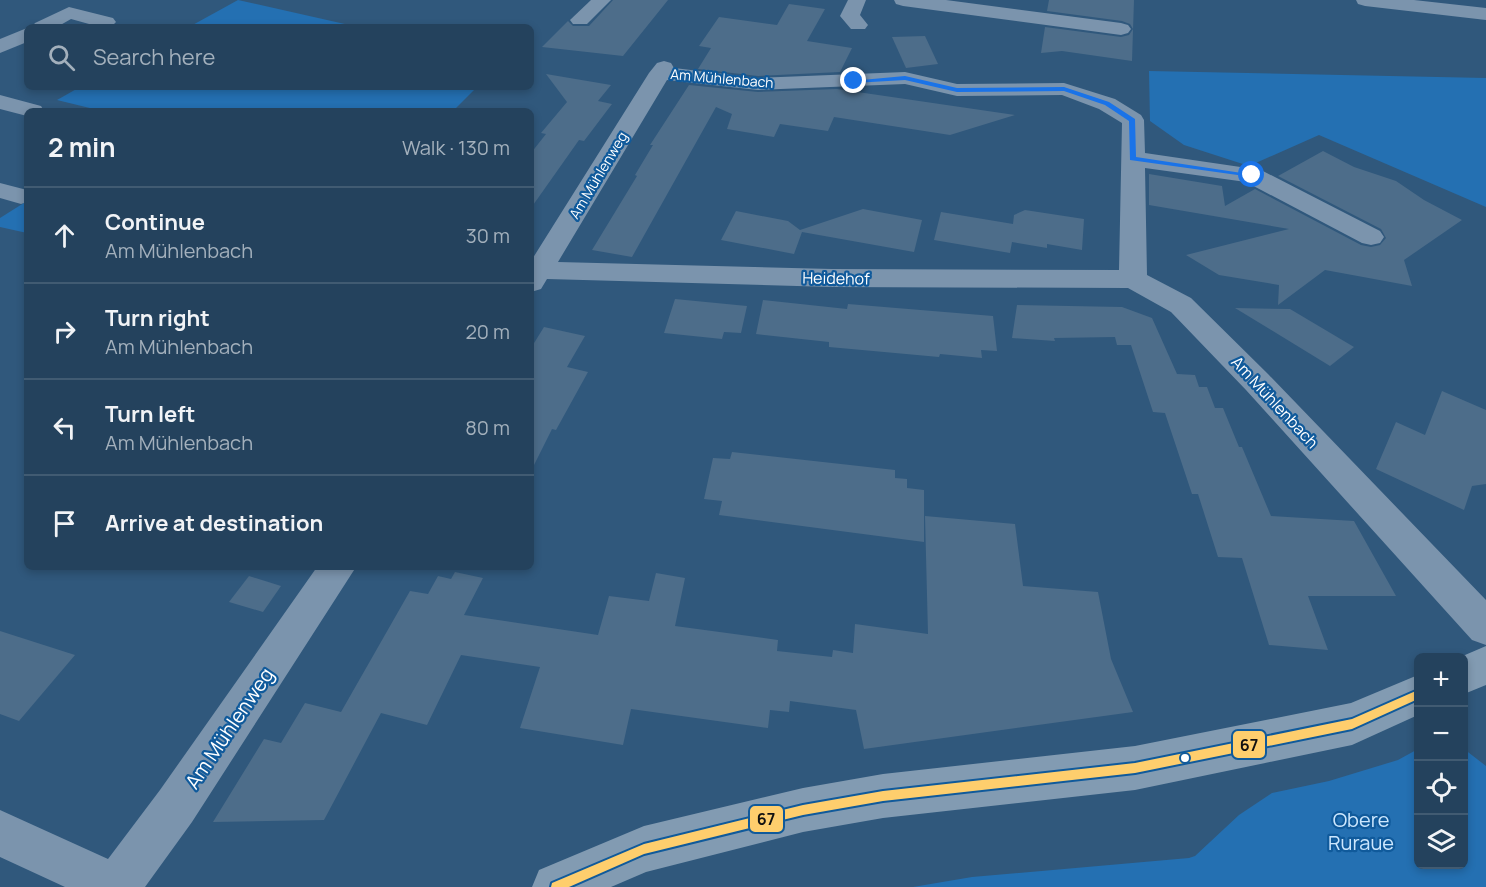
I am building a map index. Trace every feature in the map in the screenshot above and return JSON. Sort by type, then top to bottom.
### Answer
[{"type":"main road","points":[[1468,673],[1486,665]]},
{"type":"main road","points":[[556,887],[644,849],[802,810],[883,796],[1135,768],[1352,724],[1414,697]]},
{"type":"street","points":[[580,20],[602,0]]},
{"type":"street","points":[[856,0],[850,16],[858,25]]},
{"type":"street","points":[[903,0],[1121,29]]},
{"type":"street","points":[[1365,0],[1486,14]]},
{"type":"street","points":[[48,24],[69,14],[106,22],[102,24]]},
{"type":"street","points":[[0,47],[24,37]]},
{"type":"street","name":"Am Mühlenbach","points":[[662,70],[759,84],[905,78],[957,90],[1064,89],[1107,104],[1133,120],[1133,279],[1181,305],[1257,382],[1486,627]]},
{"type":"street","name":"Am Mühlenweg","points":[[535,276],[662,70]]},
{"type":"street","points":[[0,102],[24,109]]},
{"type":"street","points":[[1133,159],[1252,175],[1371,237]]},
{"type":"street","name":"Heidehof","points":[[535,276],[1133,279]]},
{"type":"street","name":"Am Mühlenweg","points":[[117,887],[176,806],[336,570]]},
{"type":"street","points":[[0,833],[117,887]]},
{"type":"green space","points":[[238,0],[345,24],[194,24]]},
{"type":"green space","points":[[1149,71],[1486,78],[1486,207],[1319,135],[1249,166],[1184,145],[1150,121]]},
{"type":"green space","points":[[75,90],[474,90],[456,108],[90,108],[57,100]]},
{"type":"green space","points":[[24,203],[24,232],[0,227],[0,218]]},
{"type":"green space","name":"Obere Ruraue","points":[[1414,751],[1414,869],[1468,869],[1468,752],[1486,766],[1486,887],[913,887],[972,877],[1189,858],[1195,856],[1239,815],[1272,793],[1329,781],[1398,760]]},
{"type":"building","points":[[613,0],[668,0],[623,56],[542,47],[568,21],[573,26],[589,26]]},
{"type":"building","points":[[1049,0],[1134,0],[1132,61],[1062,51],[1041,53],[1045,27],[1121,37],[1129,35],[1133,29],[1130,24],[1122,21],[1047,11]]},
{"type":"building","points":[[789,4],[825,9],[807,41],[852,48],[840,72],[758,76],[698,69],[711,48],[699,46],[719,17],[777,25]]},
{"type":"building","points":[[925,36],[938,64],[906,68],[892,37]]},
{"type":"building","points":[[546,74],[611,85],[598,101],[612,104],[584,141],[579,140],[534,204],[534,149],[546,134],[541,133],[567,102]]},
{"type":"building","points":[[689,85],[758,92],[837,89],[1015,115],[950,135],[834,117],[828,131],[780,124],[774,137],[727,129],[732,114],[716,107],[632,257],[592,250],[637,176],[635,175],[653,145],[650,145]]},
{"type":"building","points":[[1323,151],[1354,167],[1396,181],[1424,200],[1462,220],[1404,260],[1412,286],[1325,270],[1278,305],[1279,285],[1219,275],[1186,255],[1289,229],[1149,205],[1149,174],[1222,186],[1225,206],[1255,189],[1361,245],[1371,247],[1380,245],[1386,238],[1381,229],[1278,176]]},
{"type":"building","points":[[863,209],[922,220],[914,252],[802,232],[794,254],[721,240],[736,211],[788,221],[800,230]]},
{"type":"building","points":[[1025,210],[1084,219],[1082,250],[1047,244],[1047,248],[1012,242],[1010,253],[934,240],[941,212],[1013,224],[1014,215]]},
{"type":"building","points":[[675,299],[747,306],[741,333],[724,332],[722,339],[664,333]]},
{"type":"building","points":[[763,300],[847,309],[848,304],[993,316],[997,351],[981,350],[982,358],[940,354],[939,357],[829,347],[829,342],[756,334]]},
{"type":"building","points":[[1017,305],[1122,307],[1152,318],[1177,374],[1195,375],[1199,387],[1207,387],[1215,408],[1223,408],[1271,516],[1354,521],[1396,596],[1308,596],[1328,650],[1269,645],[1242,558],[1218,557],[1198,494],[1192,494],[1165,413],[1153,412],[1131,345],[1117,345],[1115,337],[1054,338],[1055,341],[1012,338]]},
{"type":"building","points":[[1235,308],[1290,309],[1354,347],[1330,366]]},
{"type":"building","points":[[544,327],[585,336],[567,367],[588,372],[556,430],[552,429],[534,465],[534,343]]},
{"type":"building","points":[[1442,391],[1486,410],[1486,484],[1472,486],[1464,510],[1376,469],[1396,422],[1425,435]]},
{"type":"building","points":[[732,452],[895,470],[895,478],[907,479],[907,488],[924,490],[924,542],[719,515],[722,501],[704,499],[713,458],[730,459]]},
{"type":"building","points":[[925,516],[1015,524],[1023,586],[1098,592],[1111,659],[1133,712],[864,749],[856,710],[790,701],[789,712],[770,710],[768,728],[631,709],[623,745],[520,728],[540,667],[461,655],[427,725],[381,713],[324,820],[213,822],[264,739],[281,743],[305,703],[341,712],[410,591],[428,594],[438,576],[451,579],[455,572],[483,578],[464,615],[598,635],[609,596],[649,601],[656,573],[685,578],[675,626],[778,640],[777,651],[832,657],[833,650],[853,653],[855,624],[928,634]]},
{"type":"building","points":[[249,576],[281,586],[263,612],[229,602]]},
{"type":"building","points":[[0,631],[75,655],[19,721],[0,714]]},
{"type":"transit line","name":"67","points":[[556,887],[644,849],[803,810],[883,796],[1135,768],[1352,724],[1414,697]]},
{"type":"route","points":[[854,81],[905,78],[957,90],[1064,89],[1107,104],[1133,120],[1133,159],[1252,175]]}]
